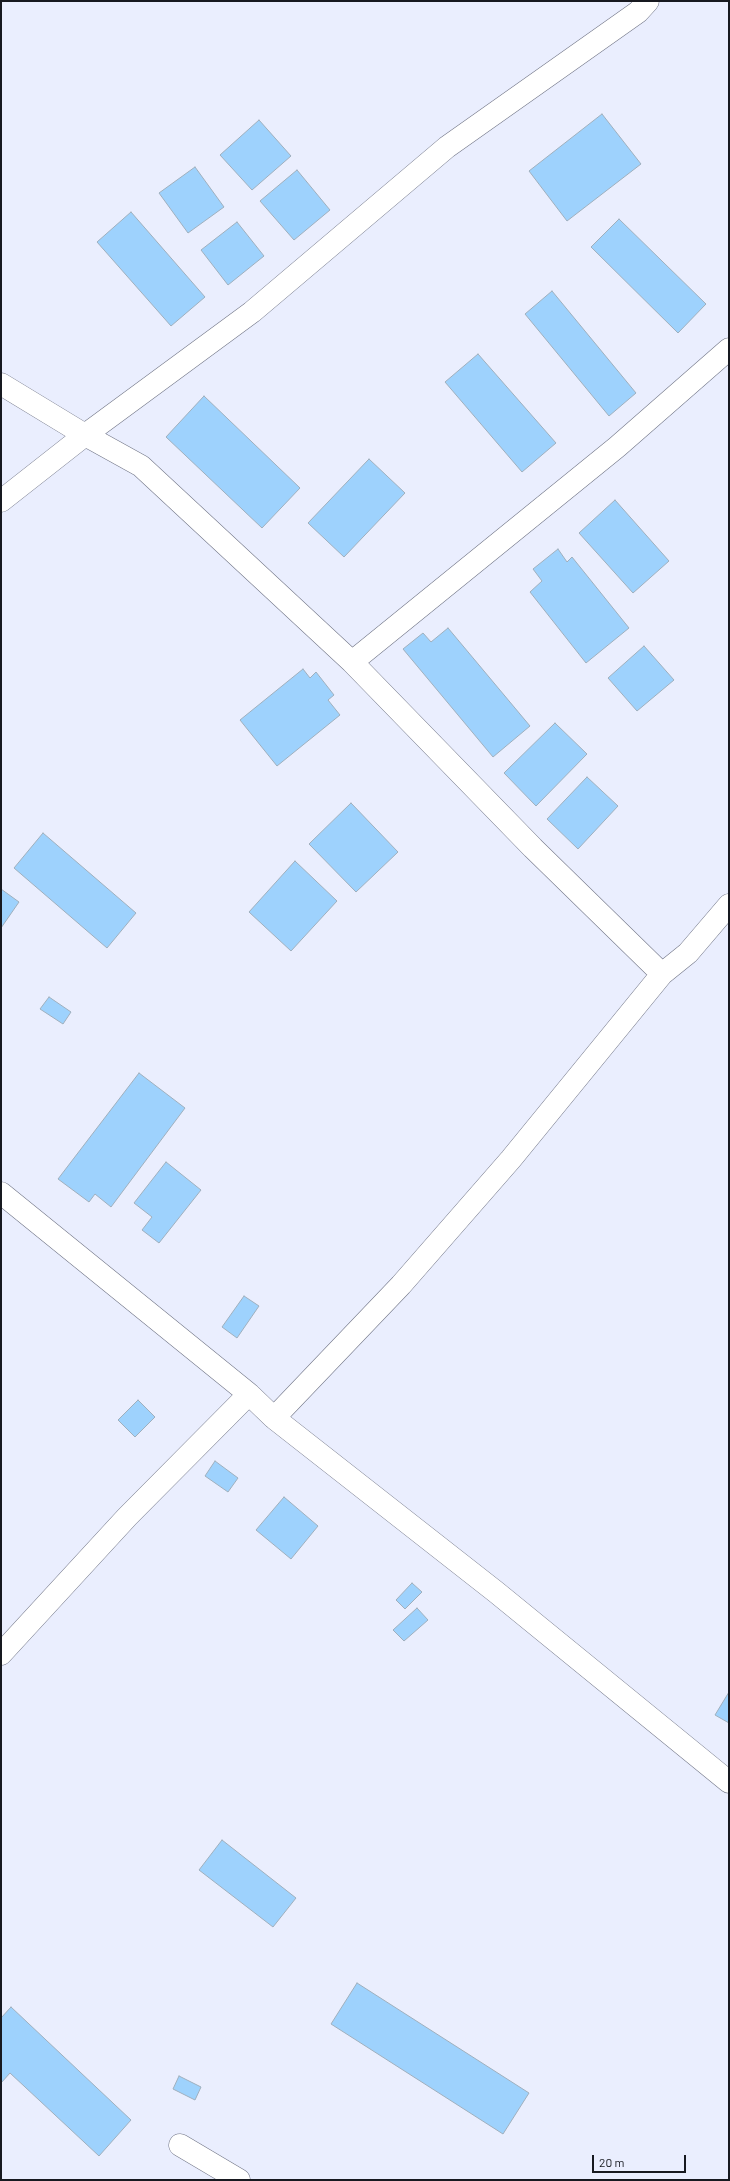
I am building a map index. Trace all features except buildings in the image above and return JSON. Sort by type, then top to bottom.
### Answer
[{"type":"street","points":[[1,501],[85,435],[252,312],[447,147],[638,12],[648,1]]},
{"type":"street","points":[[352,662],[617,447],[729,349]]},
{"type":"street","points":[[1,384],[85,435],[141,466],[352,662],[533,848],[662,974]]},
{"type":"street","points":[[274,1418],[422,1261],[511,1159],[662,974],[688,953],[729,905]]},
{"type":"street","points":[[1,1193],[249,1394],[274,1418],[496,1592],[729,1782]]},
{"type":"street","points":[[1,1654],[127,1517],[249,1394]]},
{"type":"street","points":[[180,2145],[239,2180]]}]
